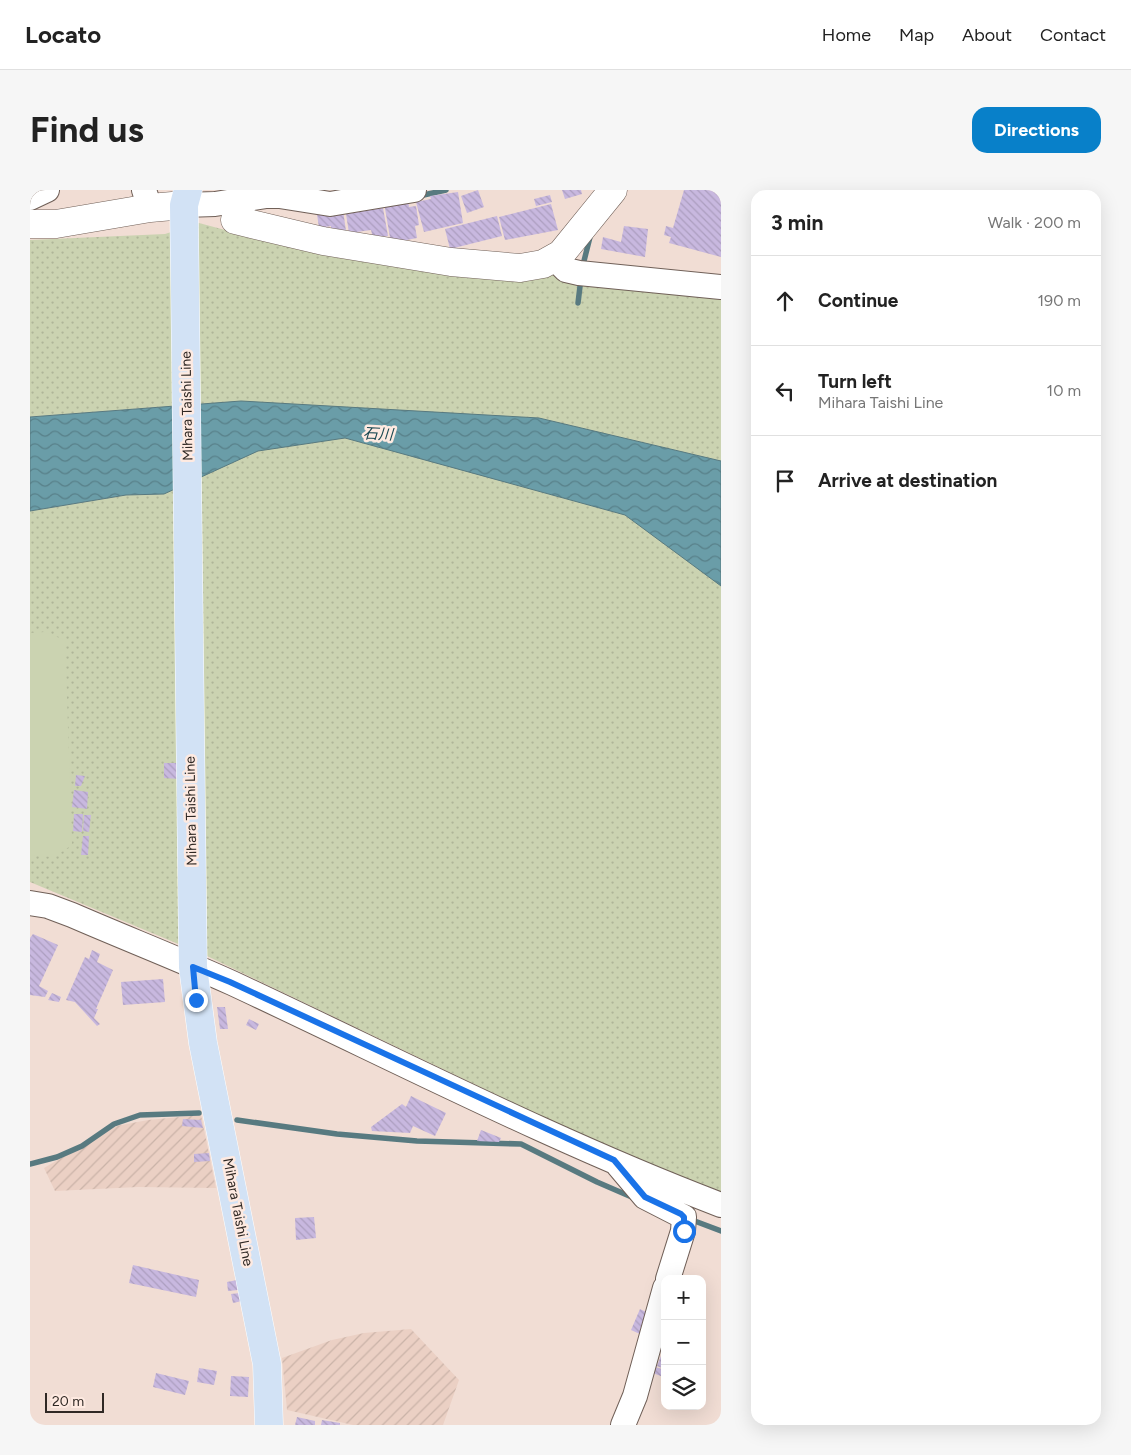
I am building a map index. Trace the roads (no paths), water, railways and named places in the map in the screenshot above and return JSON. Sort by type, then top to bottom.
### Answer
[{"type":"main road","name":"Mihara Taishi Line","points":[[186,204],[193,956],[203,1043],[267,1364],[269,1425]]},
{"type":"street","points":[[30,198],[47,190]]},
{"type":"street","points":[[30,224],[56,224],[147,199],[186,204],[215,204],[272,195],[330,204],[414,190]]},
{"type":"street","points":[[186,204],[236,220],[323,241],[451,262],[520,268],[543,264],[561,254],[613,190]]},
{"type":"street","points":[[554,258],[566,270],[579,273],[721,287]]},
{"type":"street","points":[[30,903],[48,906],[193,956],[230,982],[614,1160],[721,1205]]},
{"type":"street","points":[[614,1160],[645,1197],[684,1217],[684,1231],[669,1275]]},
{"type":"street","points":[[623,1425],[635,1396],[661,1302]]},
{"type":"water","name":"石川","points":[[241,401],[539,418],[721,461],[721,586],[625,515],[345,438],[258,451],[164,494],[126,495],[30,511],[30,417]]},
{"type":"waterway","points":[[419,196],[446,190]]},
{"type":"waterway","points":[[582,269],[590,237]]},
{"type":"waterway","points":[[578,303],[581,278]]},
{"type":"waterway","points":[[30,1164],[57,1157],[82,1146],[114,1124],[140,1115],[199,1113]]},
{"type":"waterway","points":[[237,1120],[337,1134],[417,1141],[521,1144],[597,1182],[634,1198]]},
{"type":"waterway","points":[[692,1220],[721,1231]]}]
